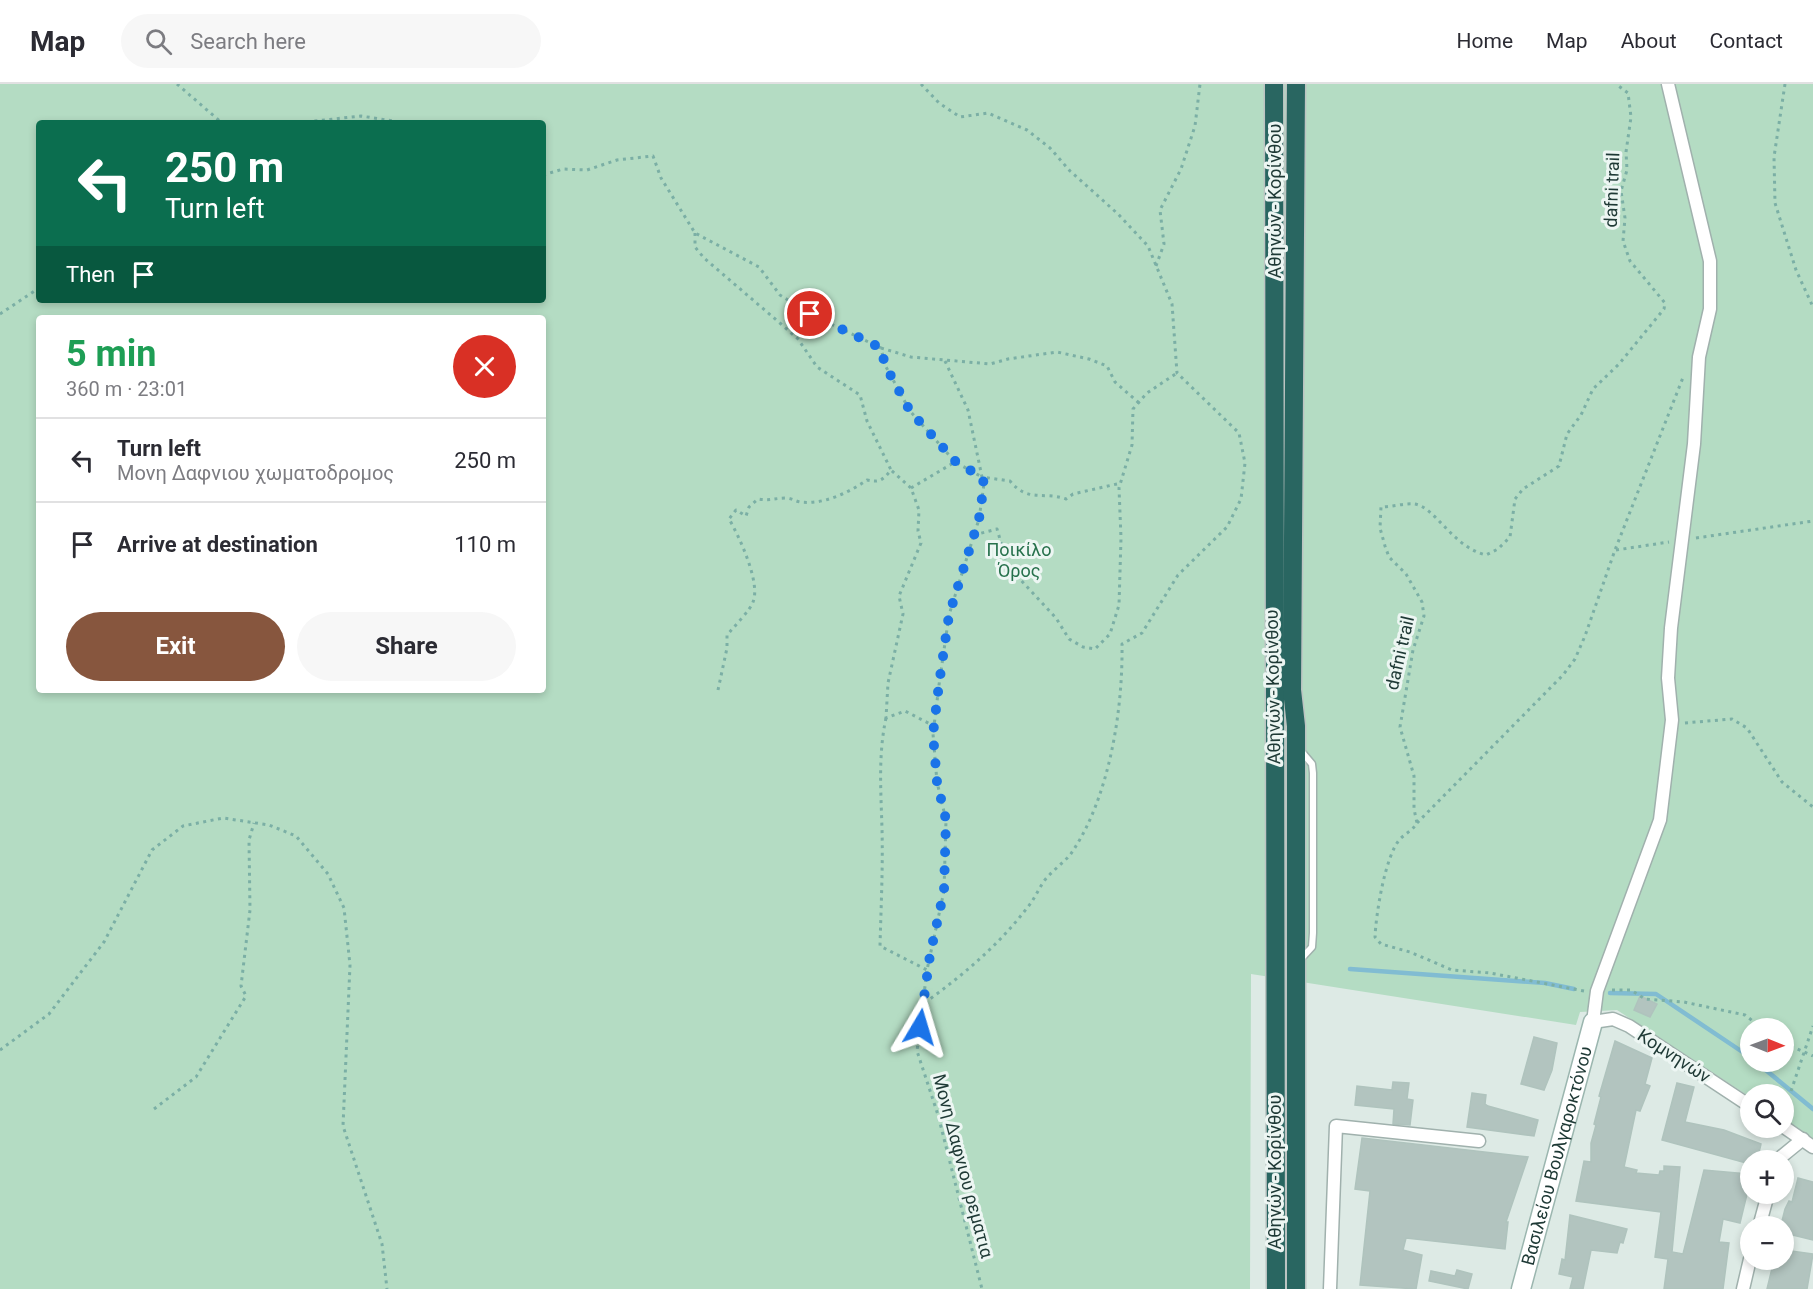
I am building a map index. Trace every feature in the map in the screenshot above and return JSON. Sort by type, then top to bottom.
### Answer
[{"type":"highway","name":"Αθηνών - Κορίνθου","points":[[1274,84],[1276,1289]]},
{"type":"highway","name":"Αθηνών - Κορίνθου","points":[[1296,84],[1292,690],[1296,744],[1296,1289]]},
{"type":"street","points":[[1593,1022],[1597,991],[1660,820],[1672,725],[1668,678],[1681,540],[1694,444],[1699,357],[1710,309],[1712,285],[1710,261],[1668,84]]},
{"type":"street","name":"Κομνηνών","points":[[1593,1022],[1613,1019],[1629,1026],[1740,1099]]},
{"type":"street","name":"Βασιλείου Βουλγαροκτόνου","points":[[1521,1289],[1593,1022]]},
{"type":"street","points":[[1330,1289],[1336,1126],[1479,1141]]},
{"type":"street","points":[[1794,1134],[1808,1143],[1794,1151]]},
{"type":"street","points":[[1743,1289],[1747,1270]]},
{"type":"path","points":[[177,84],[219,120]]},
{"type":"path","points":[[921,84],[939,103],[960,117],[988,113],[1027,130],[1050,148],[1070,171],[1118,214],[1148,246],[1172,304],[1177,373],[1239,433],[1245,463],[1241,499],[1227,527],[1178,575],[1142,633],[1122,644],[1123,675],[1104,783],[1070,855],[1045,880],[1029,906],[984,956],[923,1004]]},
{"type":"path","points":[[1156,268],[1164,244],[1160,210],[1181,169],[1195,126],[1200,84]]},
{"type":"path","name":"dafni trail","points":[[1417,823],[1413,809],[1414,776],[1400,727],[1400,714],[1413,650],[1424,616],[1422,602],[1413,585],[1389,557],[1384,546],[1380,528],[1381,507],[1414,504],[1432,514],[1445,530],[1469,549],[1485,555],[1498,549],[1510,537],[1517,496],[1523,489],[1559,465],[1567,434],[1581,415],[1593,389],[1619,364],[1664,309],[1665,303],[1660,293],[1630,261],[1623,242],[1625,219],[1621,191],[1627,170],[1626,152],[1631,117],[1628,93],[1616,84]]},
{"type":"path","points":[[1785,84],[1774,157],[1775,203],[1796,270],[1813,307]]},
{"type":"path","points":[[332,120],[361,116],[387,120]]},
{"type":"path","points":[[546,174],[563,169],[587,170],[617,160],[653,156],[661,178],[695,233],[759,267],[780,295],[800,307],[881,348],[911,357],[990,364],[1057,352],[1089,359],[1107,366],[1115,382],[1139,403]]},
{"type":"path","points":[[695,233],[695,247],[704,258],[798,339],[817,367],[860,395],[867,421],[891,470],[911,488],[919,510],[918,531],[921,543],[899,596],[903,614],[888,683],[886,718],[881,738],[880,946],[927,970]]},
{"type":"path","points":[[0,314],[36,290]]},
{"type":"path","points":[[881,348],[885,365],[910,411],[956,462],[982,477],[1010,481],[1018,491],[1030,495],[1055,495],[1066,499],[1072,494],[1121,483]]},
{"type":"path","points":[[945,361],[968,410],[982,477]]},
{"type":"path","points":[[974,535],[998,529],[1007,563],[1017,576],[1056,618],[1068,639],[1083,647],[1095,649],[1110,634],[1119,605],[1121,538],[1118,513],[1121,483],[1132,445],[1133,409],[1147,393],[1177,373]]},
{"type":"path","points":[[1684,375],[1575,659],[1563,675],[1417,823],[1412,831],[1399,840],[1379,895],[1375,937],[1381,944],[1410,952],[1452,970],[1490,973],[1597,991],[1631,990],[1645,999],[1684,1002],[1745,1015],[1749,1018]]},
{"type":"path","points":[[911,488],[956,462]]},
{"type":"path","points":[[718,690],[727,648],[727,635],[752,605],[756,592],[742,540],[729,519],[736,510],[746,516],[749,507],[758,499],[770,501],[786,498],[801,502],[842,495],[867,480],[874,482],[883,480],[891,470]]},
{"type":"path","name":"Μονη Δαφνιου ρεματια","points":[[982,477],[984,484],[974,535],[949,615],[934,726],[937,782],[946,820],[944,891],[927,970],[917,1051],[938,1115],[982,1289]]},
{"type":"path","points":[[1615,550],[1813,521]]},
{"type":"path","points":[[886,718],[905,711],[934,726]]},
{"type":"path","points":[[1672,725],[1712,719],[1732,719],[1747,728],[1782,782],[1813,807]]},
{"type":"path","points":[[0,1050],[49,1014],[104,942],[152,850],[183,826],[223,818],[269,825],[296,836],[328,874],[345,908],[350,965],[343,1126],[382,1244],[387,1289]]},
{"type":"path","points":[[154,1109],[196,1077],[246,996],[241,986],[250,910],[249,840],[254,823]]},
{"type":"path","points":[[1793,1084],[1813,1026]]},
{"type":"path","points":[[1794,1047],[1813,1056]]},
{"type":"green space","name":"Ποικίλο Όρος","points":[[0,84],[1813,84],[1813,1140],[1794,1126],[1794,1084],[1740,1084],[1740,1090],[1617,1010],[1580,1012],[1576,1025],[1251,974],[1250,1289],[0,1289]]},
{"type":"building","points":[[1640,996],[1657,1004],[1650,1017],[1634,1010]]},
{"type":"building","points":[[1534,1037],[1557,1043],[1552,1070],[1544,1090],[1521,1084]]},
{"type":"building","points":[[1615,1041],[1652,1058],[1645,1084],[1650,1086],[1640,1111],[1636,1110],[1624,1167],[1637,1170],[1636,1173],[1659,1175],[1660,1171],[1664,1171],[1664,1166],[1680,1167],[1672,1252],[1683,1254],[1704,1170],[1740,1173],[1740,1204],[1745,1204],[1740,1223],[1723,1219],[1719,1242],[1729,1243],[1723,1289],[1664,1289],[1668,1259],[1655,1257],[1661,1212],[1576,1201],[1584,1161],[1591,1162],[1591,1143],[1601,1097],[1599,1096]]},
{"type":"building","points":[[1393,1082],[1409,1083],[1407,1099],[1413,1100],[1410,1125],[1393,1124],[1394,1109],[1355,1105],[1357,1086],[1392,1090]]},
{"type":"building","points":[[1677,1083],[1694,1087],[1685,1122],[1724,1130],[1740,1138],[1761,1144],[1760,1150],[1740,1150],[1740,1161],[1662,1140]]},
{"type":"building","points":[[1472,1093],[1486,1095],[1485,1104],[1488,1106],[1538,1120],[1534,1136],[1467,1127]]},
{"type":"building","points":[[1362,1138],[1528,1157],[1506,1222],[1508,1222],[1505,1249],[1406,1238],[1403,1250],[1422,1255],[1416,1289],[1360,1285],[1370,1191],[1355,1189]]},
{"type":"building","points":[[1798,1178],[1813,1182],[1813,1240],[1794,1235],[1794,1216],[1783,1216],[1788,1204],[1794,1204]]},
{"type":"building","points":[[1570,1215],[1627,1229],[1617,1253],[1591,1250],[1583,1289],[1570,1289],[1573,1277],[1559,1274],[1562,1259],[1565,1260]]},
{"type":"building","points":[[1794,1251],[1813,1254],[1807,1289],[1767,1289],[1772,1270],[1794,1270]]},
{"type":"building","points":[[1457,1270],[1472,1274],[1468,1289],[1429,1281],[1431,1271],[1455,1276]]},
{"type":"waterway","points":[[1350,969],[1545,983],[1574,989]]},
{"type":"waterway","points":[[1610,993],[1656,994],[1740,1050]]},
{"type":"waterway","points":[[1768,1072],[1813,1109]]},
{"type":"route","points":[[810,314],[881,348],[885,365],[910,411],[956,462],[982,477],[984,484],[979,519],[949,615],[933,734],[937,782],[946,820],[944,891],[932,939],[920,1027]]}]
